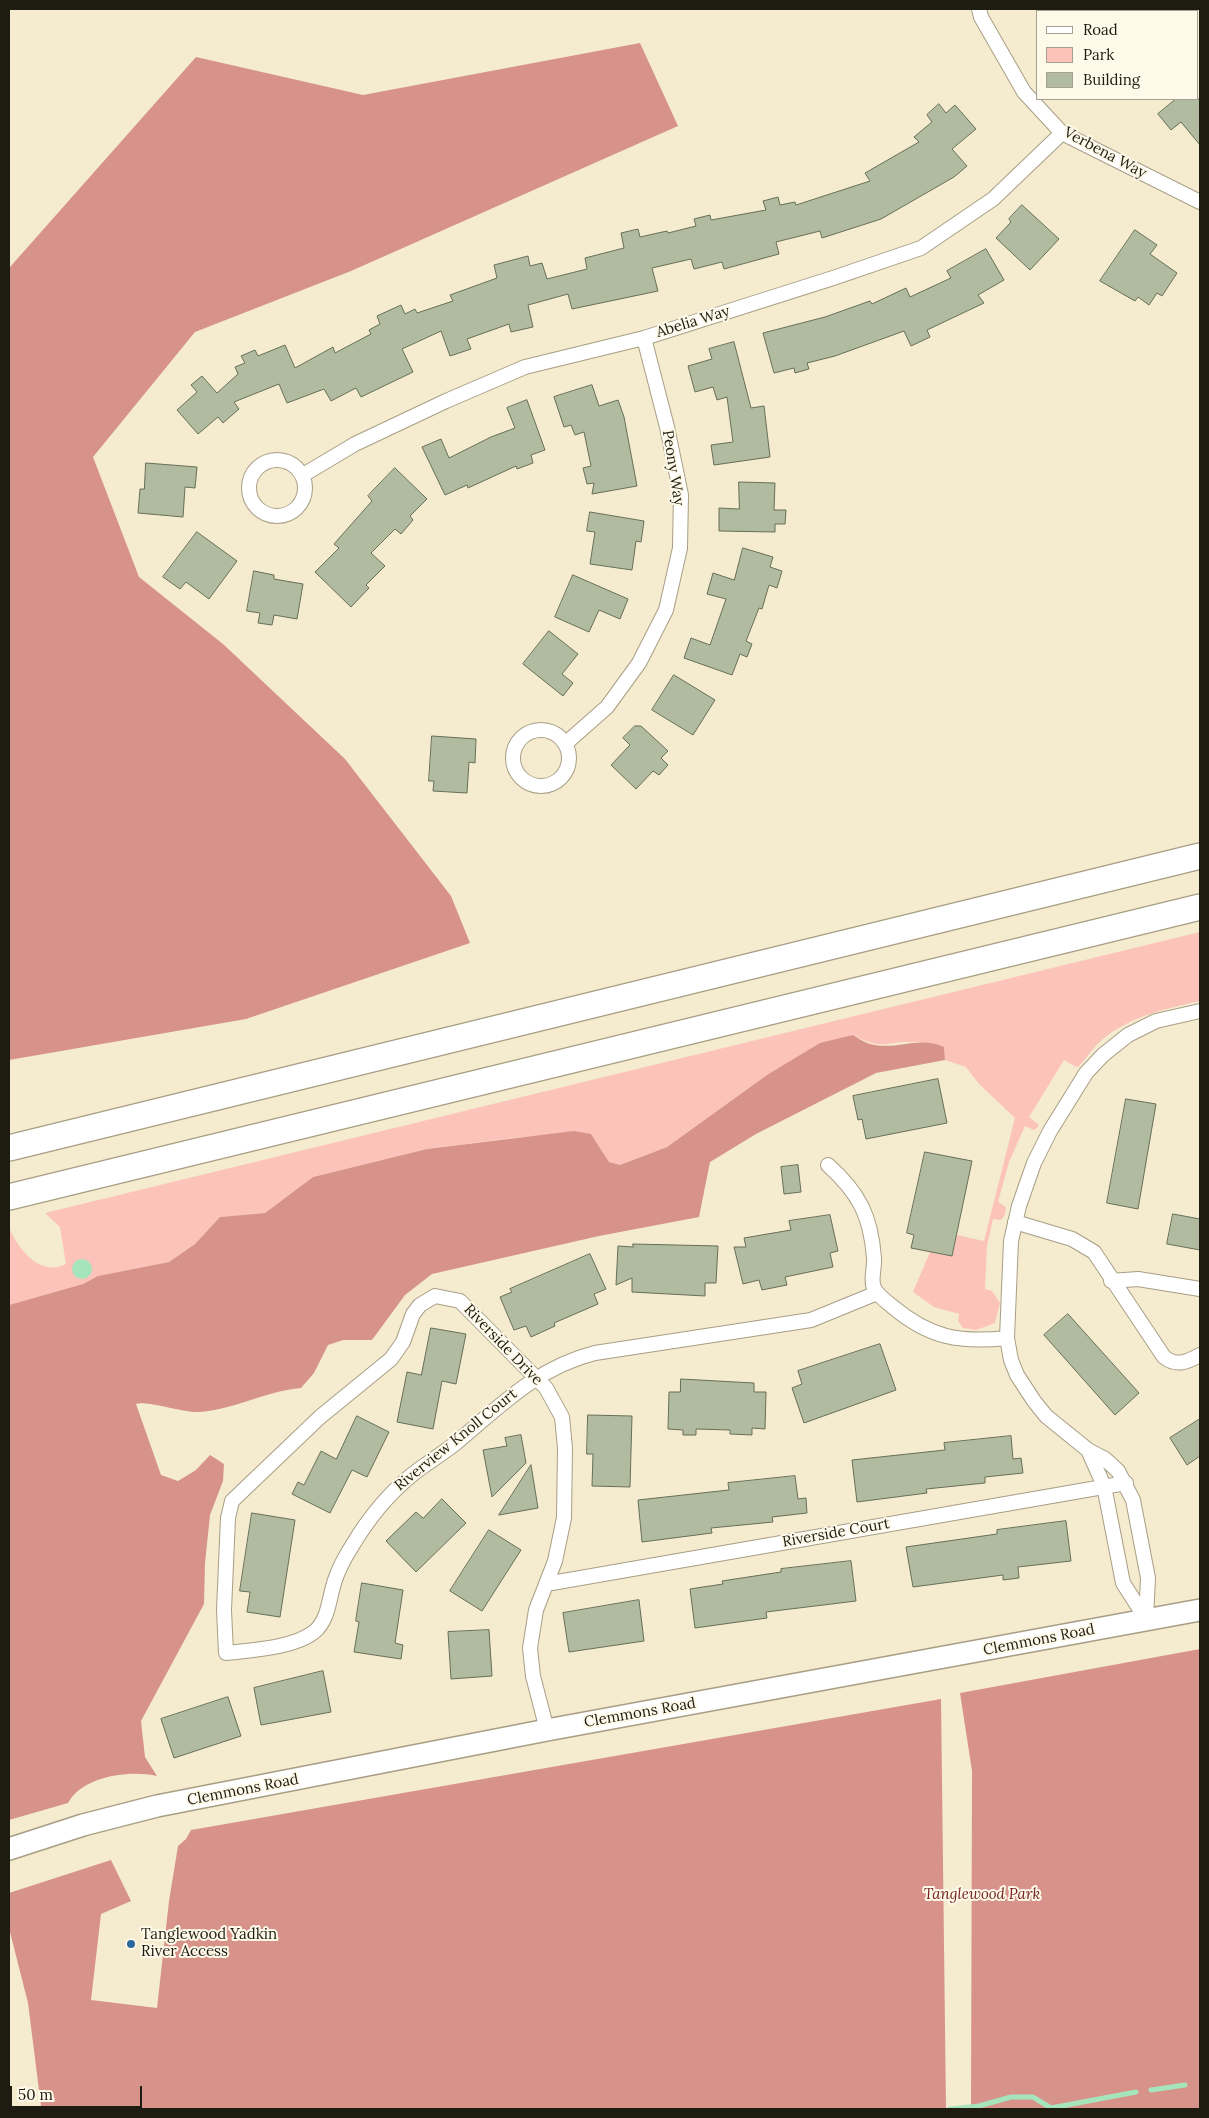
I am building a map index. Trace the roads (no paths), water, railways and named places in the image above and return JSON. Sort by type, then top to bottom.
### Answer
[{"type":"highway","points":[[14,1146],[1200,856]]},
{"type":"highway","points":[[19,1194],[1200,907]]},
{"type":"main road","name":"Clemmons Road","points":[[9,1848],[82,1825],[157,1806],[547,1730],[1200,1610]]},
{"type":"street","name":"Verbena Way","points":[[979,9],[981,18],[1024,92],[1062,133],[1200,202]]},
{"type":"street","name":"Abelia Way","points":[[303,475],[363,440],[525,367],[644,338],[921,248],[993,198],[1062,133]]},
{"type":"street","name":"Peony Way","points":[[565,744],[606,707],[639,663],[666,610],[680,548],[681,495],[667,427],[644,338]]},
{"type":"street","points":[[270,460],[283,460],[295,465],[303,475],[306,487],[303,500],[295,510],[284,516],[271,516],[259,510],[251,500],[248,488],[251,475],[259,465],[270,460]]},
{"type":"street","points":[[539,729],[549,730],[559,736],[565,744],[569,754],[569,764],[564,774],[552,783],[537,786],[527,783],[514,767],[512,757],[514,746],[520,738],[529,732],[539,729]]},
{"type":"street","points":[[1146,1619],[1148,1578],[1133,1500],[1126,1483],[1118,1471],[1105,1459],[1088,1450],[1046,1416],[1034,1402],[1017,1375],[1007,1338],[1010,1251],[1015,1222],[1024,1189],[1042,1146],[1086,1073],[1115,1045],[1135,1031],[1156,1021],[1200,1011]]},
{"type":"street","points":[[828,1165],[849,1185],[860,1201],[871,1239],[874,1257],[873,1282],[877,1293],[913,1322],[934,1333],[966,1340],[1007,1338]]},
{"type":"street","points":[[1015,1222],[1055,1232],[1086,1245],[1094,1252],[1111,1281],[1164,1357],[1178,1363],[1200,1356]]},
{"type":"street","points":[[1111,1281],[1138,1279],[1200,1289]]},
{"type":"street","name":"Riverview Knoll Court","points":[[226,1652],[290,1642],[314,1632],[325,1615],[341,1564],[366,1524],[387,1498],[410,1476],[454,1444],[518,1389],[535,1378],[569,1361],[595,1353],[811,1320],[877,1293]]},
{"type":"street","name":"Riverside Drive","points":[[226,1652],[224,1610],[228,1518],[232,1500],[320,1417],[391,1359],[403,1342],[413,1314],[420,1304],[435,1296],[460,1300],[535,1378],[554,1400],[562,1417],[565,1448],[563,1526],[555,1561],[532,1625],[530,1648],[533,1676],[547,1730]]},
{"type":"street","points":[[1088,1450],[1104,1486],[1123,1583],[1146,1619]]},
{"type":"street","name":"Riverside Court","points":[[546,1584],[1126,1483]]},
{"type":"waterway","points":[[1151,2090],[1185,2085]]},
{"type":"waterway","points":[[950,2109],[979,2106],[1011,2097],[1033,2097],[1051,2108],[1136,2092]]},
{"type":"place","name":"Tanglewood Yadkin River Access","points":[[131,1944]]},
{"type":"park label","name":"Tanglewood Park","points":[[982,1895]]}]
